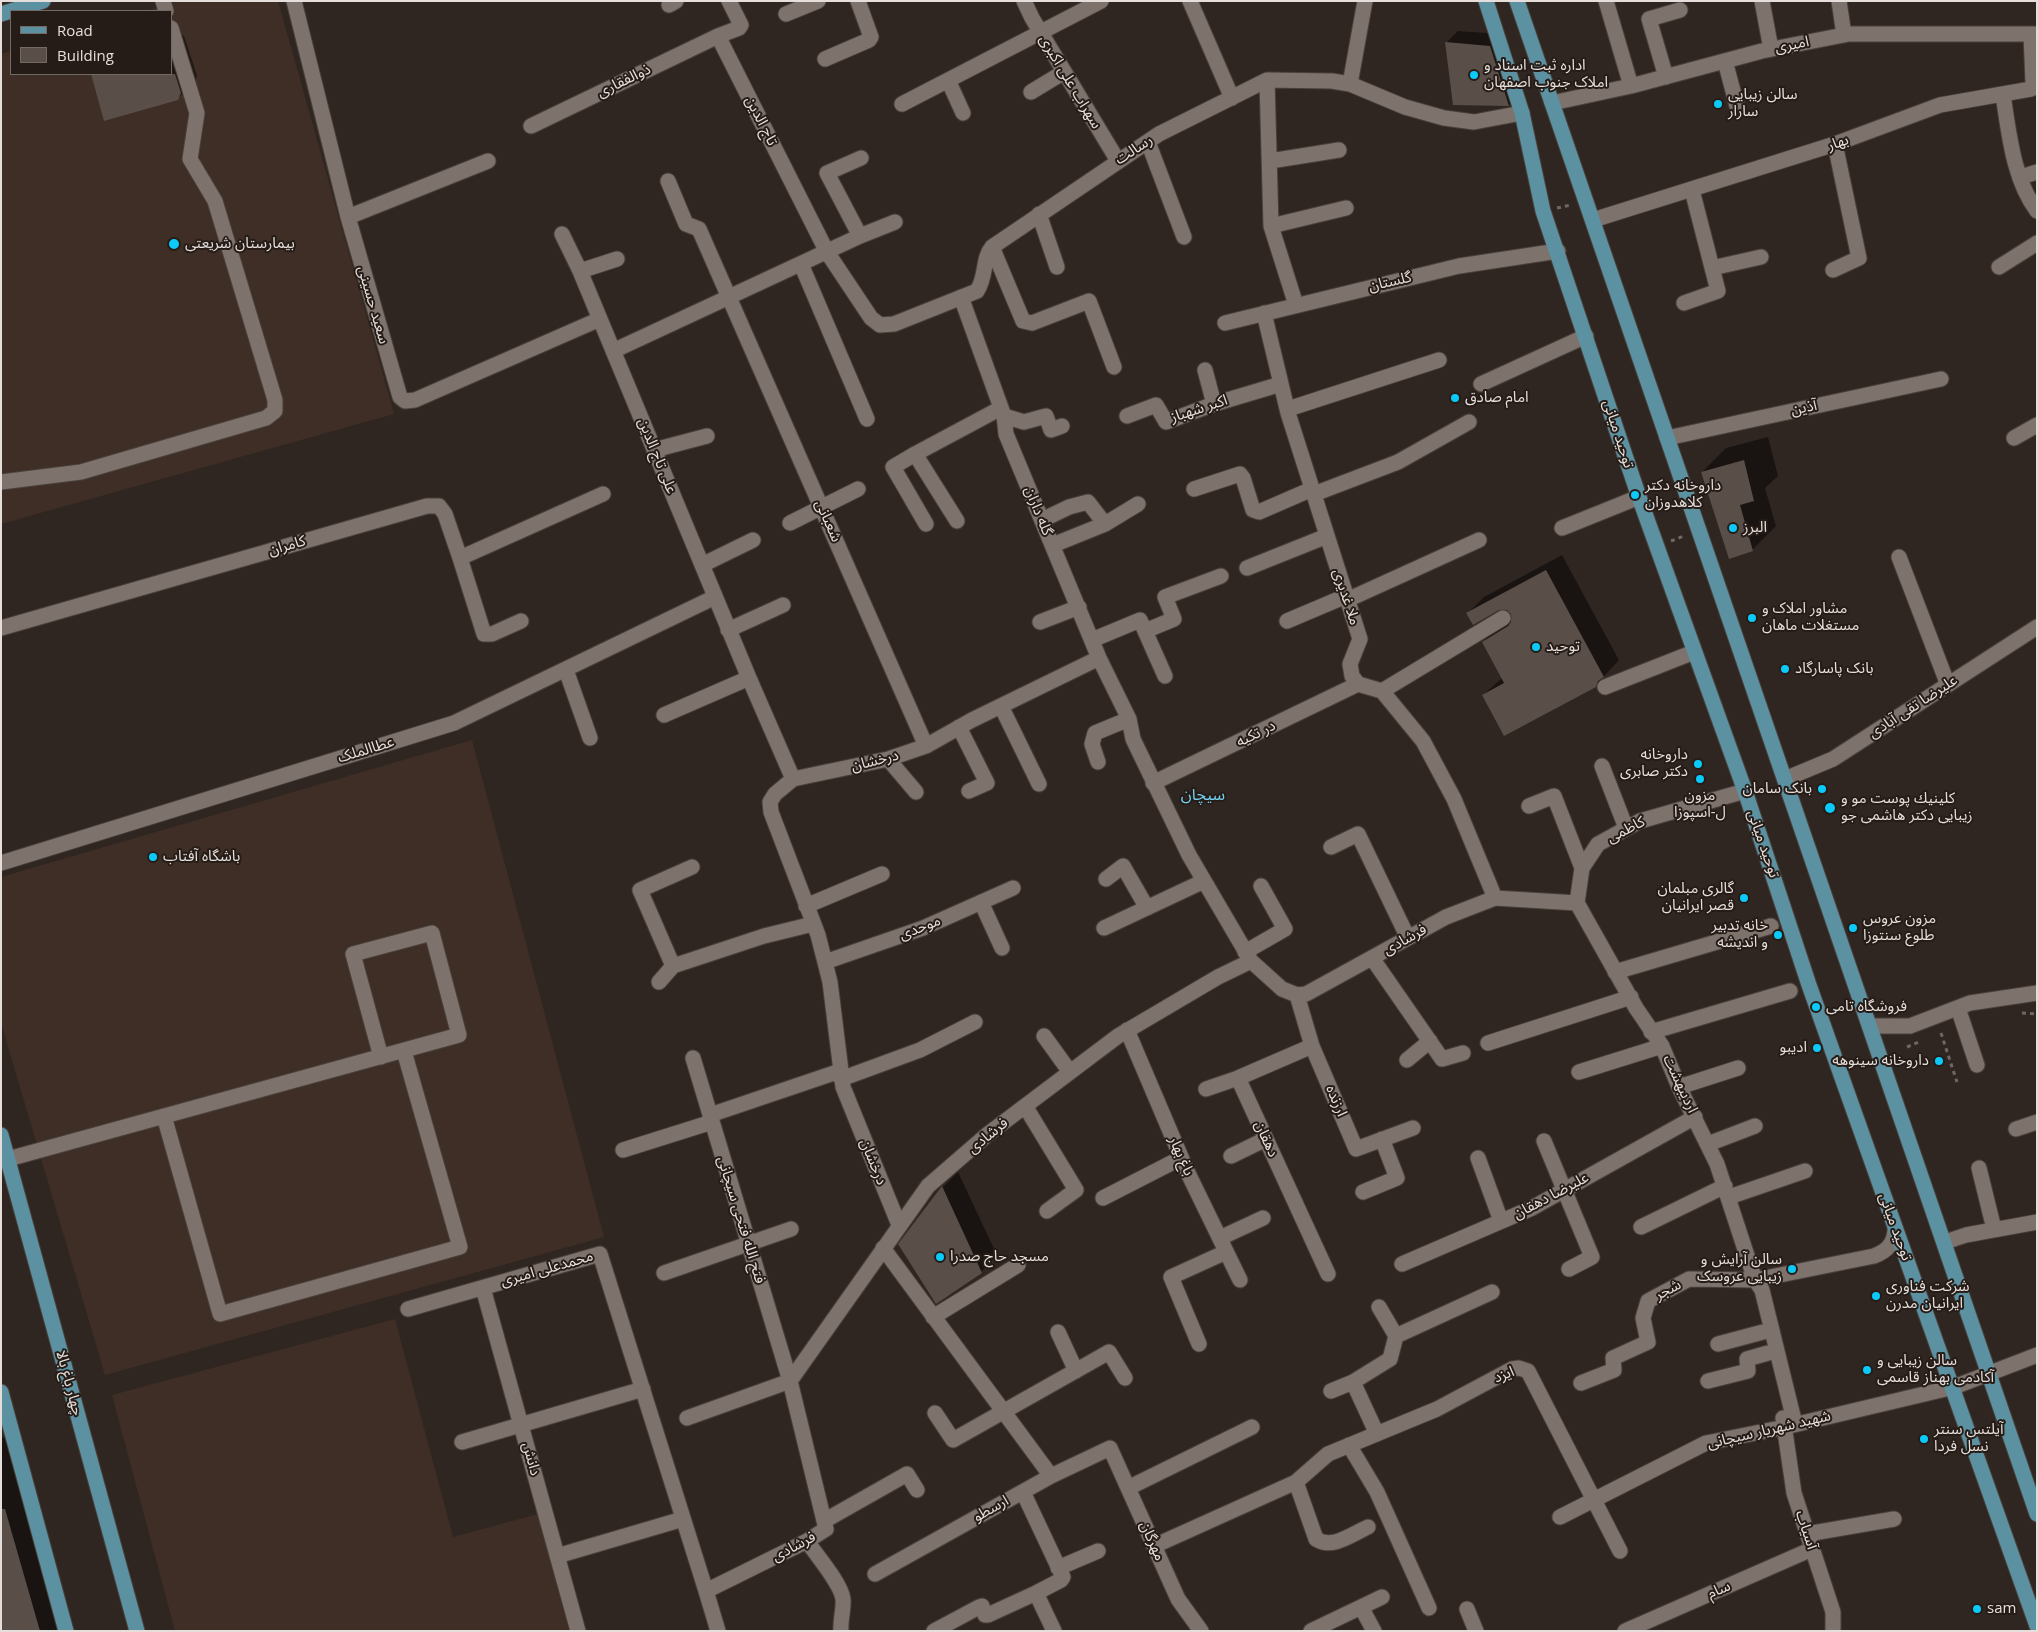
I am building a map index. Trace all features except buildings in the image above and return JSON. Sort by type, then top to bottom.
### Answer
[{"type":"main road","points":[[14,10],[43,1]]},
{"type":"main road","points":[[1517,1],[2037,1514]]},
{"type":"main road","name":"توحید میانی","points":[[1490,3],[1522,113],[1543,211],[1639,497],[1745,791],[1895,1230],[1954,1387],[2037,1626]]},
{"type":"main road","name":"چهار باغ بالا","points":[[1,1135],[8,1159],[8,1185],[137,1631]]},
{"type":"main road","points":[[1,1392],[7,1436],[66,1631]]},
{"type":"street","name":"سعید حسینی","points":[[294,1],[348,217],[400,397],[405,401],[415,400],[600,320]]},
{"type":"street","points":[[718,36],[739,28],[741,25],[730,1]]},
{"type":"street","points":[[786,14],[818,1]]},
{"type":"street","points":[[825,59],[869,40],[871,37],[858,1]]},
{"type":"street","name":"سهراب علی اکبری","points":[[1024,1],[1040,32],[1118,161]]},
{"type":"street","points":[[902,104],[1101,1]]},
{"type":"street","points":[[1190,1],[1232,98]]},
{"type":"street","points":[[1350,84],[1365,1]]},
{"type":"street","points":[[1606,1],[1631,86]]},
{"type":"street","points":[[1762,1],[1771,49]]},
{"type":"street","points":[[1839,1],[1844,35]]},
{"type":"street","points":[[1666,77],[1649,19],[1680,10]]},
{"type":"street","points":[[1,482],[81,472],[266,418],[275,411],[275,400],[216,201],[190,159],[190,149],[198,113],[172,31]]},
{"type":"street","name":"امیری","points":[[1552,103],[1631,86],[1771,49],[1844,35],[2034,34]]},
{"type":"street","name":"بهار","points":[[1593,220],[1835,144],[1940,105],[2031,89],[2034,83],[2034,34]]},
{"type":"street","name":"ذوالفقاری","points":[[531,126],[718,36]]},
{"type":"street","name":"تاج الدین","points":[[718,36],[827,252]]},
{"type":"street","points":[[1725,61],[1737,106]]},
{"type":"street","points":[[1031,92],[1064,72]]},
{"type":"street","points":[[948,80],[964,113]]},
{"type":"street","points":[[1267,80],[1272,226],[1296,305]]},
{"type":"street","name":"رسالت","points":[[992,247],[1148,142],[1267,80],[1332,80],[1350,84],[1406,107],[1444,118],[1474,122],[1522,113]]},
{"type":"street","points":[[2003,95],[2012,151],[2030,202],[2037,211]]},
{"type":"street","points":[[1148,142],[1184,237]]},
{"type":"street","points":[[1833,270],[1859,258],[1835,144]]},
{"type":"street","points":[[1270,161],[1339,150]]},
{"type":"street","points":[[860,236],[827,173],[861,158]]},
{"type":"street","points":[[348,217],[488,161]]},
{"type":"street","points":[[2021,176],[2037,172]]},
{"type":"street","name":"شعبانی","points":[[668,181],[686,224],[699,229],[926,746]]},
{"type":"street","points":[[1684,303],[1718,291],[1692,190]]},
{"type":"street","points":[[1272,226],[1346,208]]},
{"type":"street","points":[[1039,214],[1056,267]]},
{"type":"street","points":[[613,351],[860,236],[895,222]]},
{"type":"street","name":"علی تاج الدین","points":[[562,234],[580,271],[728,630],[793,779]]},
{"type":"street","points":[[1999,267],[2037,243]]},
{"type":"street","points":[[827,252],[871,318],[880,325],[894,324],[977,291],[982,283],[987,256],[992,247]]},
{"type":"street","points":[[992,247],[1023,321],[1032,323],[1089,302],[1114,366]]},
{"type":"street","name":"گلستان","points":[[1225,323],[1459,266],[1558,251]]},
{"type":"street","points":[[1712,268],[1761,257]]},
{"type":"street","points":[[580,271],[617,259]]},
{"type":"street","points":[[801,264],[867,419]]},
{"type":"street","name":"گله داران","points":[[961,297],[1003,412],[1006,434],[1099,658],[1129,720],[1133,739],[1153,783],[1204,882]]},
{"type":"street","name":"ملا غدیری","points":[[1264,313],[1288,409],[1326,536],[1360,639],[1350,664],[1352,676],[1358,684]]},
{"type":"street","points":[[1481,384],[1586,336]]},
{"type":"street","points":[[1288,409],[1439,360]]},
{"type":"street","points":[[1205,370],[1214,404]]},
{"type":"street","name":"آذین","points":[[1667,438],[1941,379]]},
{"type":"street","name":"اکبر شهباز","points":[[1127,416],[1156,405],[1166,422],[1214,404],[1281,384]]},
{"type":"street","points":[[926,524],[893,467],[915,454],[1003,412],[1024,422],[1046,416],[1051,430],[1062,426]]},
{"type":"street","points":[[1194,489],[1240,474],[1254,510],[1259,512],[1398,462],[1469,422]]},
{"type":"street","points":[[2014,438],[2037,425]]},
{"type":"street","points":[[654,450],[706,436]]},
{"type":"street","points":[[915,454],[957,521]]},
{"type":"street","points":[[790,522],[858,489]]},
{"type":"street","points":[[460,558],[604,494]]},
{"type":"street","points":[[1562,528],[1639,497]]},
{"type":"street","points":[[1042,520],[1088,502],[1105,524]]},
{"type":"street","points":[[1053,546],[1105,524],[1138,504]]},
{"type":"street","name":"کامران","points":[[1,628],[427,506],[439,506],[445,514],[484,634],[487,635],[521,621]]},
{"type":"street","points":[[1247,568],[1326,536]]},
{"type":"street","points":[[702,566],[753,540]]},
{"type":"street","points":[[1288,621],[1346,598],[1478,540]]},
{"type":"street","points":[[1900,557],[1948,685]]},
{"type":"street","points":[[1145,631],[1174,619],[1165,597],[1222,576]]},
{"type":"street","name":"عطاالملک","points":[[1,862],[454,723],[715,597]]},
{"type":"street","points":[[728,630],[783,605]]},
{"type":"street","points":[[1040,622],[1079,606]]},
{"type":"street","points":[[1382,691],[1503,618]]},
{"type":"street","points":[[1092,640],[1140,620],[1165,676]]},
{"type":"street","name":"علیرضا تقی آبادی","points":[[1785,779],[1833,759],[2037,627]]},
{"type":"street","points":[[1606,687],[1694,652]]},
{"type":"street","name":"درخشان","points":[[899,1225],[840,1075],[830,982],[825,962],[770,807],[770,802],[775,794],[793,779],[888,759],[926,746],[959,727],[1099,658]]},
{"type":"street","points":[[566,670],[590,738]]},
{"type":"street","points":[[664,715],[749,678]]},
{"type":"street","points":[[1358,684],[1382,691],[1423,741],[1454,799],[1495,898]]},
{"type":"street","name":"در تکیه","points":[[1153,783],[1358,684]]},
{"type":"street","points":[[1001,706],[1039,784]]},
{"type":"street","points":[[1098,762],[1092,744],[1095,733],[1129,720]]},
{"type":"street","points":[[959,727],[987,782],[969,791]]},
{"type":"street","points":[[888,759],[916,792]]},
{"type":"street","points":[[1602,766],[1626,828]]},
{"type":"street","name":"کاظمی","points":[[1576,903],[1582,868],[1598,844],[1640,820],[1745,791]]},
{"type":"street","points":[[1529,806],[1554,796],[1582,868]]},
{"type":"street","points":[[1331,847],[1358,834],[1408,938]]},
{"type":"street","points":[[1106,879],[1123,866],[1147,908]]},
{"type":"street","points":[[673,966],[640,890],[692,867]]},
{"type":"street","points":[[806,906],[882,874]]},
{"type":"street","points":[[1104,928],[1204,882],[1248,956],[1282,989],[1297,995]]},
{"type":"street","name":"فرشادی","points":[[706,1591],[807,1542],[826,1529],[790,1382],[928,1186],[988,1134],[1127,1030],[1218,977],[1286,929],[1261,886]]},
{"type":"street","name":"موحدی","points":[[825,962],[923,928],[1013,888]]},
{"type":"street","name":"فرشادی","points":[[1297,995],[1306,994],[1446,917],[1495,898],[1576,903]]},
{"type":"street","points":[[980,902],[1002,948]]},
{"type":"street","name":"اردیبهشت","points":[[1576,903],[1651,1032],[1662,1046],[1679,1087],[1708,1144],[1727,1192],[1755,1280],[1762,1290],[1790,1426]]},
{"type":"street","points":[[659,982],[673,966],[764,936],[813,924]]},
{"type":"street","points":[[1615,972],[1771,926]]},
{"type":"street","points":[[8,1159],[381,1057],[459,1035],[432,933],[353,954],[381,1057]]},
{"type":"street","points":[[1372,958],[1442,1059],[1463,1053]]},
{"type":"street","points":[[1651,1032],[1790,991]]},
{"type":"street","name":"ارزنده","points":[[1297,995],[1312,1046],[1356,1149],[1413,1128]]},
{"type":"street","points":[[1488,1043],[1631,997]]},
{"type":"street","points":[[1870,1026],[1910,1026],[1970,1003],[2036,998]]},
{"type":"street","points":[[1958,1008],[1977,1065]]},
{"type":"street","points":[[623,1150],[711,1118],[920,1050],[975,1022]]},
{"type":"street","name":"باغ بهار","points":[[1127,1030],[1181,1158],[1240,1280]]},
{"type":"street","points":[[1044,1036],[1070,1072]]},
{"type":"street","points":[[1407,1060],[1430,1042]]},
{"type":"street","points":[[1206,1090],[1312,1046]]},
{"type":"street","points":[[1579,1072],[1662,1046]]},
{"type":"street","points":[[164,1116],[220,1314],[239,1309],[460,1247],[404,1050]]},
{"type":"street","name":"فتح الله فتحی سیچانی","points":[[693,1058],[790,1382]]},
{"type":"street","points":[[1679,1087],[1738,1068]]},
{"type":"street","name":"دهقان","points":[[1238,1078],[1328,1274]]},
{"type":"street","points":[[1025,1106],[1076,1190],[1047,1211]]},
{"type":"street","name":"علیرضا دهقان","points":[[1402,1264],[1532,1208],[1695,1117]]},
{"type":"street","points":[[2016,1129],[2037,1122]]},
{"type":"street","points":[[1708,1144],[1755,1126]]},
{"type":"street","points":[[1231,1156],[1266,1139]]},
{"type":"street","points":[[1363,1192],[1397,1178],[1382,1139]]},
{"type":"street","points":[[1544,1141],[1592,1257],[1569,1269]]},
{"type":"street","points":[[1103,1198],[1181,1158]]},
{"type":"street","points":[[1478,1158],[1501,1221]]},
{"type":"street","points":[[1979,1168],[1994,1229]]},
{"type":"street","points":[[1641,1227],[1727,1192],[1805,1171]]},
{"type":"street","points":[[1220,1238],[1263,1218]]},
{"type":"street","points":[[1945,1242],[1994,1229],[2037,1222]]},
{"type":"street","points":[[664,1273],[791,1229]]},
{"type":"street","points":[[1755,1280],[1874,1256],[1890,1246],[1895,1230]]},
{"type":"street","points":[[883,1248],[1051,1476]]},
{"type":"street","points":[[1199,1344],[1171,1277],[1226,1252]]},
{"type":"street","name":"محمدعلی امیری","points":[[408,1309],[600,1254],[684,1519]]},
{"type":"street","points":[[933,1317],[1018,1264]]},
{"type":"street","name":"شجر","points":[[1581,1383],[1614,1370],[1613,1358],[1648,1342],[1643,1318],[1649,1300],[1689,1279],[1755,1280]]},
{"type":"street","name":"اردیبهشت","points":[[1755,1280],[1754,1291],[1768,1353],[1790,1426]]},
{"type":"street","name":"دانش","points":[[483,1288],[578,1631]]},
{"type":"street","points":[[1396,1336],[1492,1292]]},
{"type":"street","points":[[1331,1391],[1353,1382],[1390,1359],[1396,1336],[1379,1307]]},
{"type":"street","points":[[1058,1332],[1076,1371]]},
{"type":"street","points":[[1718,1344],[1763,1332]]},
{"type":"street","points":[[935,1412],[953,1440],[1109,1352],[1125,1378]]},
{"type":"street","points":[[1708,1381],[1748,1371],[1747,1359],[1768,1353]]},
{"type":"street","name":"شهید شهریار سیچانی","points":[[1560,1517],[1706,1443],[1790,1426],[1954,1387],[2037,1355]]},
{"type":"street","name":"ایزد","points":[[1154,1546],[1296,1482],[1328,1454],[1437,1408],[1512,1369],[1519,1368],[1528,1371],[1620,1550]]},
{"type":"street","points":[[687,1418],[790,1382]]},
{"type":"street","points":[[1353,1382],[1377,1434]]},
{"type":"street","points":[[462,1442],[643,1389]]},
{"type":"street","name":"آسیاب","points":[[1790,1426],[1794,1493],[1834,1612],[1833,1631]]},
{"type":"street","points":[[1128,1488],[1252,1427]]},
{"type":"street","points":[[1349,1445],[1377,1492],[1429,1608]]},
{"type":"street","name":"ارسطو","points":[[875,1574],[1051,1476],[1110,1448]]},
{"type":"street","name":"مهرگان","points":[[1110,1448],[1178,1599],[1201,1631]]},
{"type":"street","points":[[824,1521],[907,1474],[917,1490]]},
{"type":"street","points":[[1296,1482],[1316,1539],[1323,1544],[1332,1544],[1368,1527]]},
{"type":"street","points":[[934,1631],[982,1606],[985,1615],[988,1615],[1061,1580],[1063,1577],[1022,1492]]},
{"type":"street","points":[[558,1556],[684,1519],[718,1631]]},
{"type":"street","points":[[1807,1534],[1894,1519]]},
{"type":"street","points":[[807,1542],[840,1590],[843,1600],[840,1623],[842,1631]]},
{"type":"street","name":"سام","points":[[1625,1631],[1812,1549]]},
{"type":"street","points":[[1058,1568],[1098,1551]]},
{"type":"street","points":[[1036,1592],[1054,1631]]},
{"type":"street","points":[[1311,1631],[1330,1627],[1382,1597]]},
{"type":"street","points":[[1362,1607],[1374,1631]]},
{"type":"street","points":[[1467,1609],[1476,1631]]},
{"type":"path","points":[[1543,211],[1586,201]]},
{"type":"path","points":[[1656,546],[1699,530]]},
{"type":"path","points":[[1941,1033],[1957,1082]]},
{"type":"shaded area","name":"بیمارستان شریعتی","points":[[179,1],[278,1],[394,414],[1,524],[1,54],[10,51],[10,75],[172,75],[172,10],[149,10]]},
{"type":"shaded area","points":[[472,740],[604,1237],[105,1375],[1,1023],[1,877]]},
{"type":"shaded area","points":[[395,1319],[453,1537],[538,1514],[569,1631],[175,1631],[112,1395]]},
{"type":"place","name":"اداره ثبت اسناد و املاک جنوب اصفهان","points":[[1474,75]]},
{"type":"place","name":"سالن زیبایی سارار","points":[[1718,104]]},
{"type":"place","name":"بیمارستان شریعتی","points":[[174,244]]},
{"type":"place","name":"امام صادق","points":[[1455,398]]},
{"type":"place","name":"داروخانه دکتر کلاهدوزان","points":[[1635,495]]},
{"type":"place","name":"البرز","points":[[1733,528]]},
{"type":"place","name":"مشاور املاک و مستغلات ماهان","points":[[1752,618]]},
{"type":"place","name":"توحید","points":[[1536,647]]},
{"type":"place","name":"بانک پاسارگاد","points":[[1785,669]]},
{"type":"place","name":"داروخانه دکتر صابری","points":[[1698,764]]},
{"type":"place","name":"مزون ل-اسپوزا","points":[[1700,779]]},
{"type":"place","name":"بانک سامان","points":[[1822,789]]},
{"type":"place","name":"كلينيك پوست مو و زيبايى دکتر هاشمی جو","points":[[1830,808]]},
{"type":"place","name":"باشگاه آفتاب","points":[[153,857]]},
{"type":"place","name":"گالری مبلمان قصر ایرانیان","points":[[1744,898]]},
{"type":"place","name":"مزون عروس طلوع سنتوزا","points":[[1853,928]]},
{"type":"place","name":"خانه تدبیر و اندیشه","points":[[1778,935]]},
{"type":"place","name":"فروشگاه تامی","points":[[1816,1007]]},
{"type":"place","name":"ادیبو","points":[[1817,1048]]},
{"type":"place","name":"داروخانه سینوهه","points":[[1939,1061]]},
{"type":"place","name":"مسجد حاج صدرا","points":[[940,1257]]},
{"type":"place","name":"سالن آرایش و زیبایی عروسک","points":[[1792,1269]]},
{"type":"place","name":"شرکت فناوری ایرانیان مدرن","points":[[1876,1296]]},
{"type":"place","name":"سالن زیبایی و آکادمی بهناز قاسمی","points":[[1867,1370]]},
{"type":"place","name":"آیلتس سنتر نسل فردا","points":[[1924,1439]]},
{"type":"place","name":"sam","points":[[1977,1609]]},
{"type":"district","name":"سیچان","points":[[1203,795]]}]
